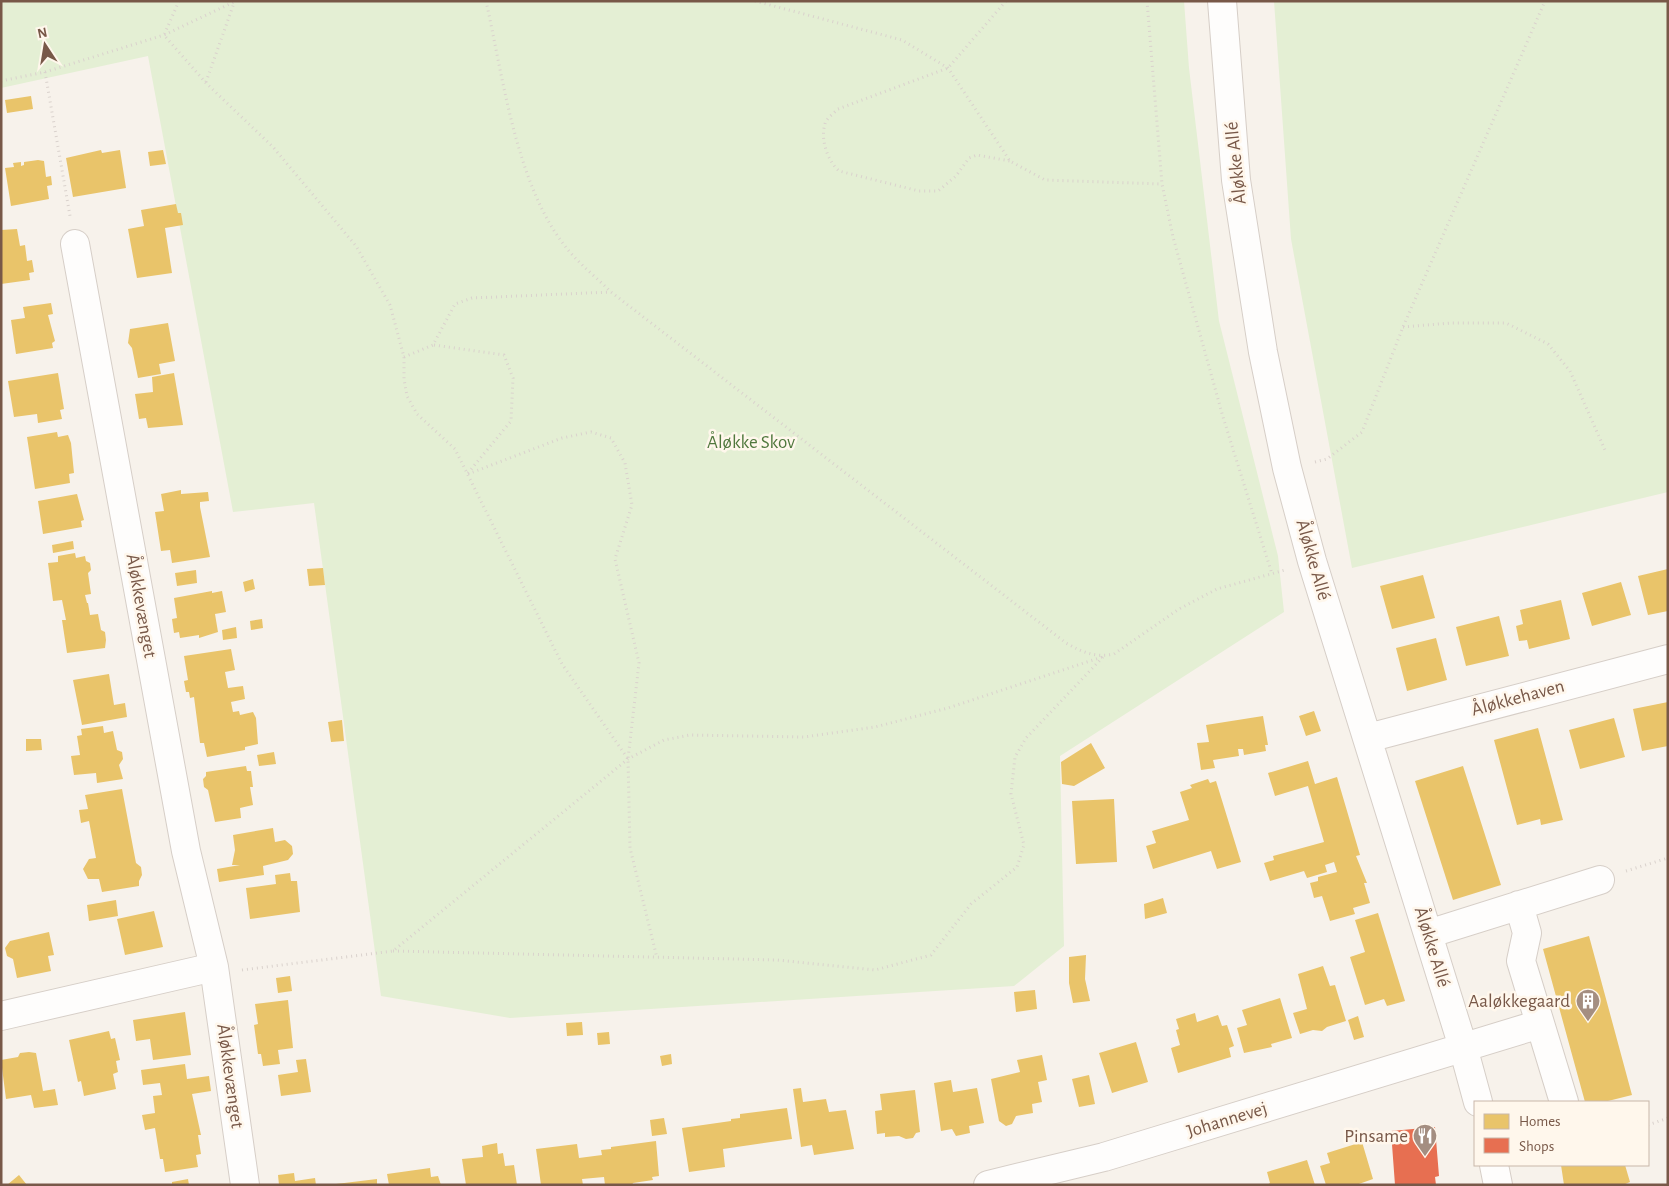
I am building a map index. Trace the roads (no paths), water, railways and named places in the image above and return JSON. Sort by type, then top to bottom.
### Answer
[{"type":"street","name":"Åløkke Allé","points":[[1222,1],[1236,180],[1263,352],[1287,468],[1312,562],[1368,738],[1463,1047],[1478,1101]]},
{"type":"street","name":"Åløkkevænget","points":[[75,244],[186,851],[214,967],[245,1185]]},
{"type":"street","name":"Åløkkehaven","points":[[1368,738],[1668,658]]},
{"type":"street","points":[[1428,934],[1600,880]]},
{"type":"street","points":[[1519,905],[1527,932],[1521,961],[1564,1101]]},
{"type":"street","points":[[1,1016],[214,967]]},
{"type":"street","name":"Johannevej","points":[[988,1185],[1104,1157],[1540,1024]]},
{"type":"street","points":[[1494,1166],[1498,1185]]},
{"type":"place","name":"Aaløkkegaard","points":[[1588,1022]]},
{"type":"place","name":"Pinsame","points":[[1425,1157]]},
{"type":"park label","name":"Åløkke Skov","points":[[751,442]]}]
